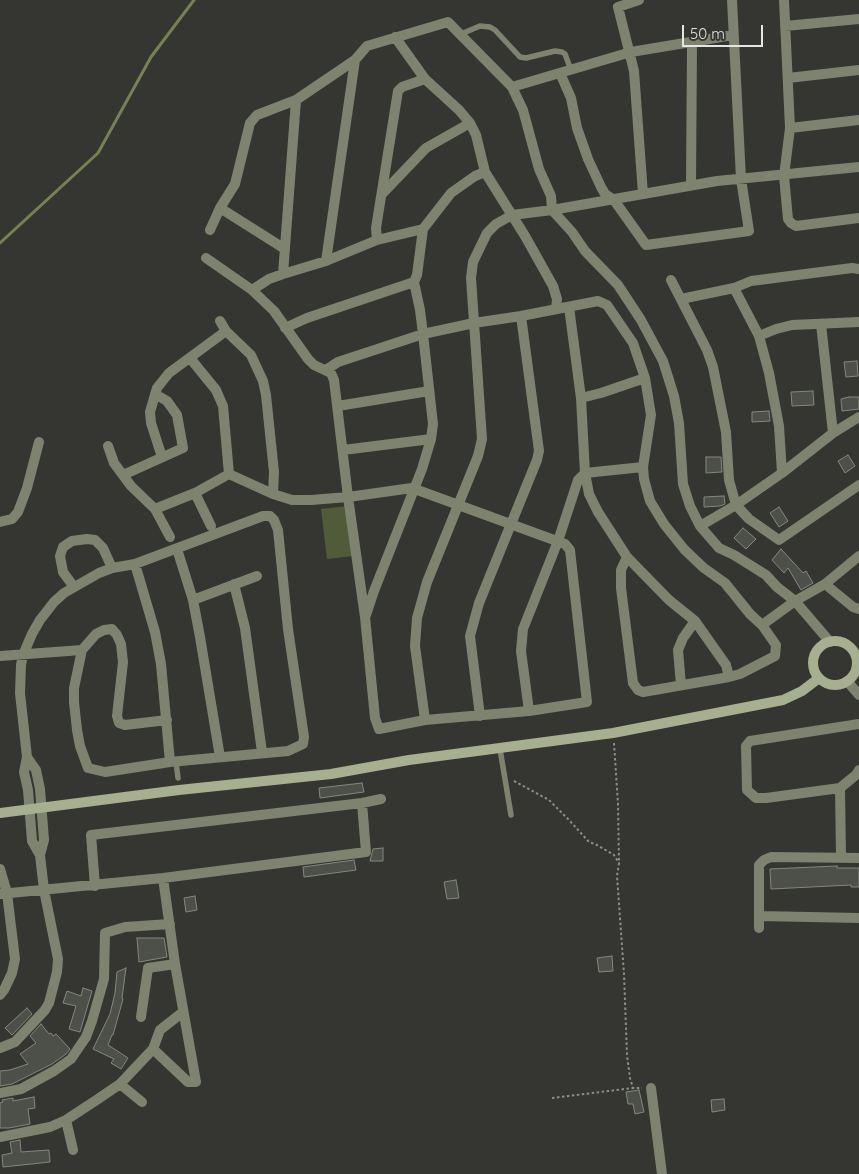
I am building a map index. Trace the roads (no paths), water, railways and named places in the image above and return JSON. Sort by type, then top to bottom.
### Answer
[{"type":"street","points":[[639,0],[618,7],[631,52],[634,71],[643,194]]},
{"type":"street","points":[[560,73],[571,98],[577,128],[588,159],[605,194],[614,200],[646,245],[749,230],[741,179],[732,0]]},
{"type":"street","points":[[784,0],[790,128],[784,176],[788,219],[796,226],[859,218]]},
{"type":"street","points":[[785,26],[859,19]]},
{"type":"street","points":[[210,230],[220,208],[235,184],[250,123],[257,115],[296,100],[355,60],[367,46],[448,22],[512,88],[524,110],[539,169],[551,196],[552,210],[572,232],[585,251],[618,285],[642,320],[663,361],[674,396],[679,423],[683,484],[690,506],[700,526],[719,548],[734,555],[766,576],[795,601],[830,642]]},
{"type":"street","points":[[512,88],[631,52],[733,35]]},
{"type":"street","points":[[395,37],[425,79],[459,110],[470,123],[476,135],[486,172],[553,286],[557,299],[556,309]]},
{"type":"street","points":[[691,186],[692,43]]},
{"type":"street","points":[[326,261],[355,60]]},
{"type":"street","points":[[788,78],[859,70]]},
{"type":"street","points":[[377,240],[376,228],[398,92],[402,87],[425,79]]},
{"type":"street","points":[[283,274],[296,100]]},
{"type":"street","points":[[790,128],[859,120]]},
{"type":"street","points":[[382,195],[426,148],[470,123]]},
{"type":"street","points":[[425,720],[415,646],[417,618],[427,582],[478,456],[482,439],[471,278],[473,262],[486,233],[496,224],[512,215],[741,179],[859,167]]},
{"type":"street","points":[[365,617],[431,439],[433,424],[420,310],[414,282],[417,275],[424,229],[451,193],[475,176],[486,172]]},
{"type":"street","points":[[220,208],[285,249]]},
{"type":"street","points":[[252,290],[269,279],[326,261],[377,240],[424,229]]},
{"type":"street","points":[[206,258],[252,290],[274,311],[314,365],[331,373],[334,380],[348,497],[365,617],[375,718],[379,729],[425,720],[528,711],[587,702],[570,550],[565,544],[414,489],[409,488],[348,497],[292,500],[273,494],[229,474]]},
{"type":"street","points":[[681,299],[734,288],[750,281],[813,272],[859,269]]},
{"type":"street","points":[[672,280],[714,367],[726,432],[729,480],[736,505],[750,519],[779,540],[859,485]]},
{"type":"street","points":[[285,328],[307,318],[414,282]]},
{"type":"street","points":[[734,288],[758,336],[774,397],[782,473]]},
{"type":"street","points":[[326,370],[338,362],[423,334],[474,323],[598,302],[607,305],[633,343],[645,378],[651,415],[643,467],[650,501],[672,535],[695,560],[725,583],[750,614],[762,625],[776,645],[775,656],[740,674],[729,677],[643,692],[638,690],[633,683],[621,588],[621,570],[627,557]]},
{"type":"street","points":[[569,307],[581,398],[589,494],[598,512],[627,557],[669,600],[695,621],[726,665],[729,677]]},
{"type":"street","points":[[480,716],[470,636],[479,604],[539,451],[521,316]]},
{"type":"street","points":[[220,321],[226,331],[251,355],[263,381],[274,472],[273,494]]},
{"type":"street","points":[[758,336],[784,327],[859,322]]},
{"type":"street","points":[[821,324],[833,432]]},
{"type":"street","points":[[162,457],[151,423],[150,412],[157,388],[169,373],[226,331]]},
{"type":"street","points":[[190,358],[216,390],[223,406],[229,474]]},
{"type":"street","points":[[581,398],[601,394],[645,378]]},
{"type":"street","points":[[338,406],[429,390]]},
{"type":"street","points":[[123,475],[183,448],[177,416],[168,401],[155,394]]},
{"type":"street","points":[[700,526],[736,505],[782,473],[833,432],[859,417]]},
{"type":"street","points":[[343,450],[431,439]]},
{"type":"street","points":[[0,522],[12,519],[18,512],[40,442]]},
{"type":"street","points":[[108,446],[114,463],[131,486],[155,509],[170,538]]},
{"type":"street","points":[[528,711],[521,641],[523,629],[558,540],[578,480],[586,473],[643,467]]},
{"type":"street","points":[[155,509],[195,493],[229,474]]},
{"type":"street","points":[[195,493],[212,526]]},
{"type":"street","points":[[40,855],[32,841],[30,808],[24,772],[27,757],[20,693],[23,655],[40,620],[54,602],[74,587],[112,568],[135,564],[263,516],[270,516],[278,530],[288,628],[304,737],[302,744],[294,749],[173,762],[105,772],[88,768],[80,746],[74,688],[82,650],[96,634],[104,630],[112,630],[118,635],[122,652],[117,716],[120,723],[125,725],[167,720]]},
{"type":"street","points":[[74,587],[63,572],[60,556],[63,546],[72,541],[95,540],[103,548],[112,568]]},
{"type":"street","points":[[177,549],[192,600],[200,637],[220,758]]},
{"type":"street","points":[[762,625],[795,601],[825,584],[859,556]]},
{"type":"street","points":[[135,564],[158,647],[173,762]]},
{"type":"street","points":[[192,600],[257,576]]},
{"type":"street","points":[[234,584],[245,628],[262,752]]},
{"type":"street","points":[[825,584],[852,607],[859,609]]},
{"type":"street","points":[[681,685],[678,650],[682,638],[695,621]]},
{"type":"street","points":[[830,642],[843,643],[856,649],[858,660],[855,672],[847,681],[835,685],[819,678],[814,668],[814,657],[820,647],[830,642]]},
{"type":"street","points":[[0,656],[82,650]]},
{"type":"street","points":[[0,813],[331,774],[409,760],[614,733],[783,700],[802,691],[819,678]]},
{"type":"street","points":[[847,681],[859,695]]},
{"type":"street","points":[[859,724],[750,741],[746,746],[747,790],[756,798],[766,798],[840,788],[856,775],[859,770]]},
{"type":"street","points":[[0,1048],[15,1042],[49,1003],[57,972],[58,958],[44,890],[40,855],[44,840],[42,807],[36,770],[27,757]]},
{"type":"street","points":[[840,788],[841,857]]},
{"type":"street","points":[[95,886],[91,834],[362,803],[381,799]]},
{"type":"street","points":[[3,893],[95,886],[366,852],[362,803]]},
{"type":"street","points":[[759,928],[759,866],[764,860],[772,857],[859,858]]},
{"type":"street","points":[[0,870],[15,959],[12,973],[0,995]]},
{"type":"street","points":[[153,1049],[188,1082],[196,1082],[174,964],[163,878]]},
{"type":"street","points":[[759,916],[859,918]]},
{"type":"street","points":[[0,1093],[21,1089],[54,1071],[71,1058],[86,1037],[104,979],[105,933],[125,927],[170,924]]},
{"type":"street","points":[[141,1017],[148,968],[174,964]]},
{"type":"street","points":[[0,1136],[42,1130],[66,1120],[120,1084],[153,1049],[160,1030],[183,1012]]},
{"type":"street","points":[[120,1084],[142,1102]]},
{"type":"street","points":[[651,1088],[662,1174]]},
{"type":"street","points":[[66,1120],[73,1150]]},
{"type":"lane","points":[[461,34],[480,26],[490,27],[520,57],[526,58],[555,51],[562,52],[565,54],[571,70]]},
{"type":"lane","points":[[500,749],[511,815]]},
{"type":"lane","points":[[173,762],[178,778]]},
{"type":"waterway","points":[[0,243],[98,153],[151,57],[194,0]]}]
